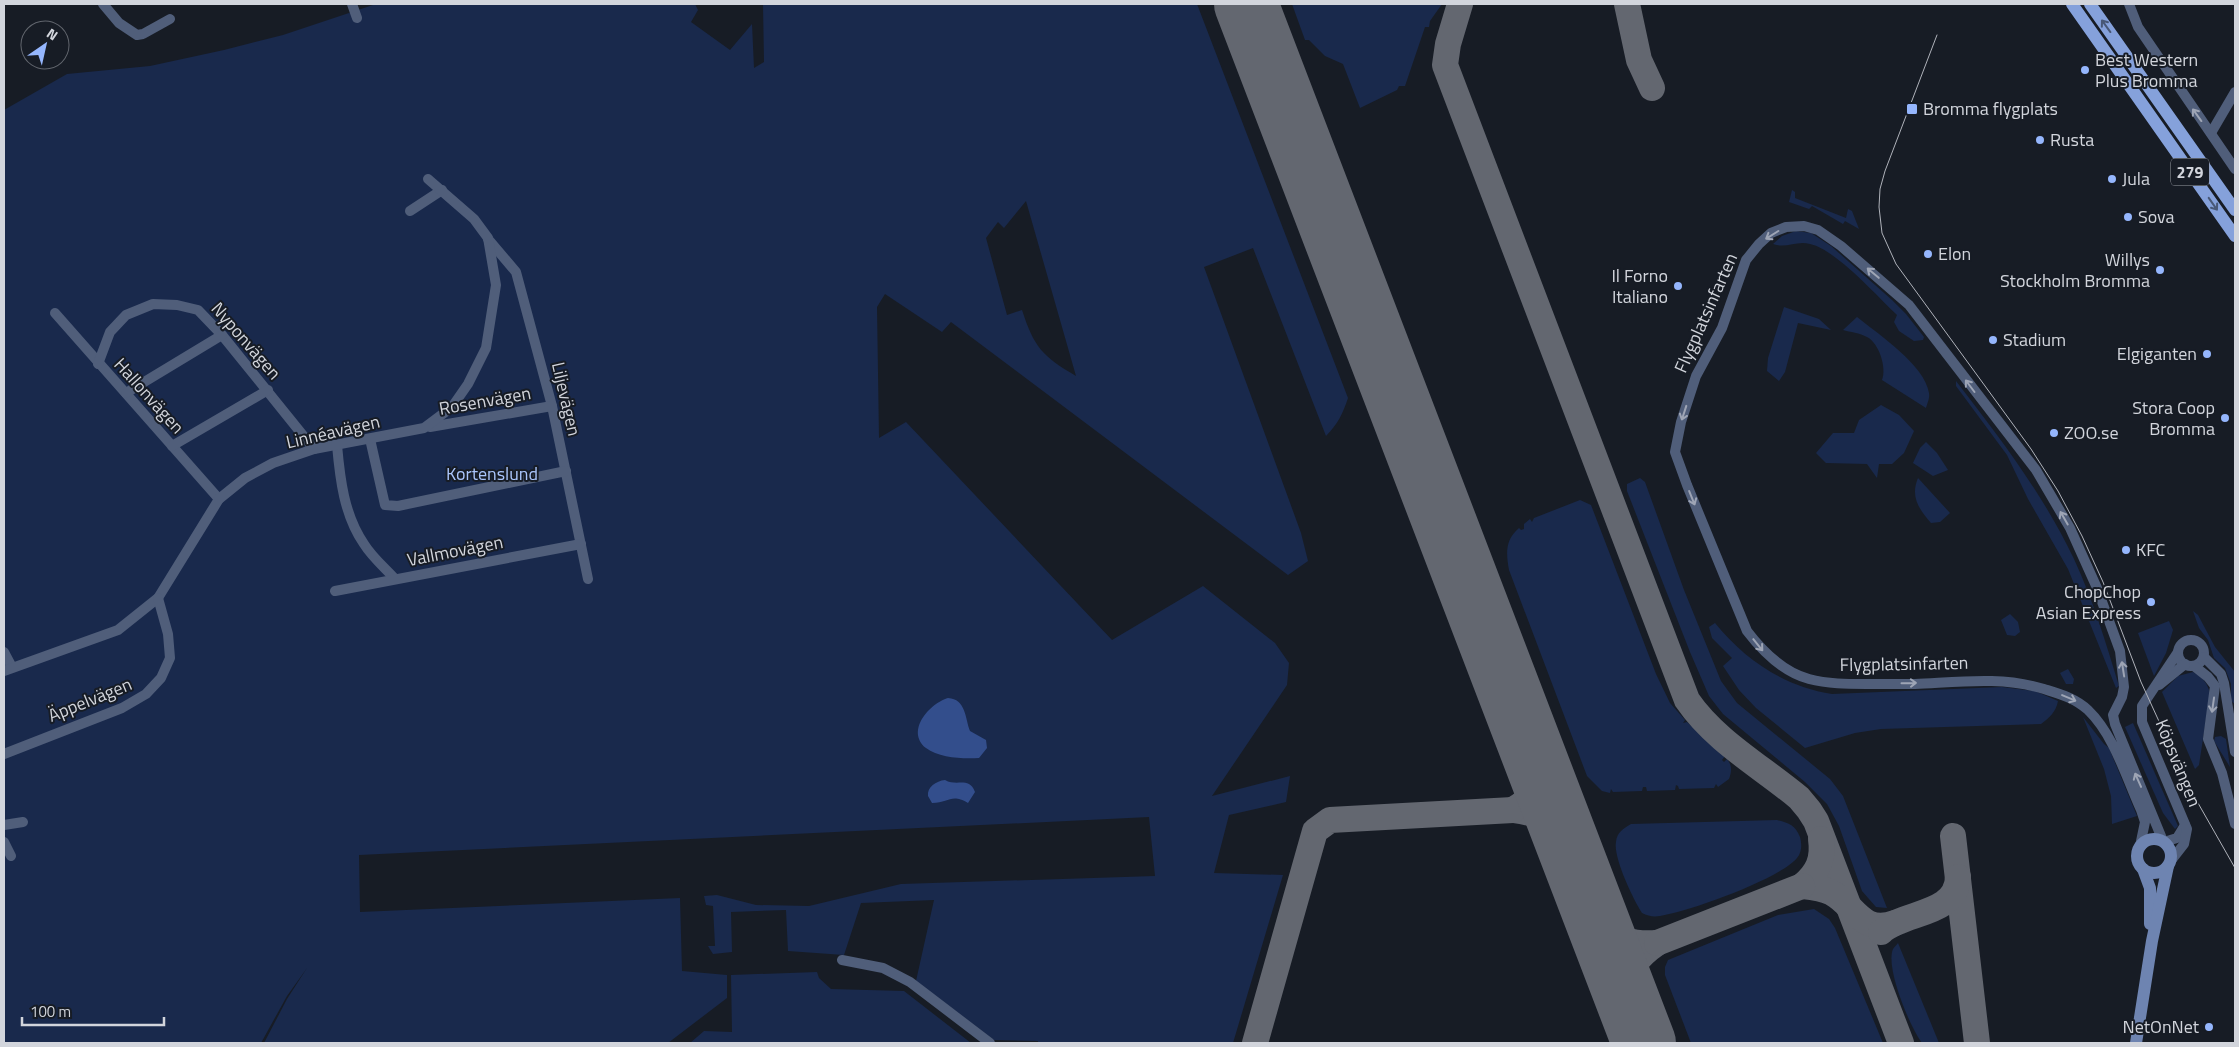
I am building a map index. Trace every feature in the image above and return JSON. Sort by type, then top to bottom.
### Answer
[{"type":"main road","points":[[2072,4],[2144,107],[2157,98]]},
{"type":"main road","name":"279","points":[[2090,4],[2235,210]]},
{"type":"main road","name":"279","points":[[2144,107],[2235,236]]},
{"type":"street","points":[[103,4],[119,23],[137,35],[144,34],[170,19]]},
{"type":"street","points":[[352,4],[357,18]]},
{"type":"street","points":[[2129,4],[2138,27],[2235,169]]},
{"type":"street","points":[[2211,133],[2235,92]]},
{"type":"street","name":"Linnéavägen","points":[[8,669],[118,630],[158,598],[219,499],[245,478],[273,463],[314,449],[424,428],[452,407],[468,384],[486,348],[496,285],[488,238],[474,219],[428,179]]},
{"type":"street","points":[[410,211],[442,190]]},
{"type":"street","name":"Flygplatsinfarten","points":[[2140,846],[2145,822],[2141,810],[2107,735],[2090,711],[2079,702],[2022,682],[1980,680],[1913,684],[1834,684],[1808,679],[1775,661],[1762,651],[1747,631],[1675,452],[1681,422],[1696,376],[1722,328],[1746,260],[1759,244],[1771,234],[1786,227],[1804,226],[1818,230],[1880,278],[1909,305],[2036,470],[2074,536],[2097,588],[2120,651],[2124,687],[2122,697],[2113,715],[2114,724],[2164,842]]},
{"type":"street","name":"Liljevägen","points":[[488,238],[516,272],[552,406],[588,579]]},
{"type":"street","name":"Nyponvägen","points":[[98,364],[110,332],[126,315],[153,304],[178,305],[198,310],[222,335],[268,390],[314,449]]},
{"type":"street","name":"Hallonvägen","points":[[54,313],[219,499]]},
{"type":"street","points":[[126,393],[222,335]]},
{"type":"street","points":[[172,446],[268,390]]},
{"type":"street","name":"Rosenvägen","points":[[424,428],[552,406]]},
{"type":"street","points":[[370,439],[385,505],[398,506],[566,471]]},
{"type":"street","points":[[337,445],[341,484],[350,519],[364,545],[395,579]]},
{"type":"street","name":"Vallmovägen","points":[[335,591],[581,544]]},
{"type":"street","name":"Äppelvägen","points":[[4,754],[122,708],[146,694],[161,678],[170,658],[168,634],[158,598]]},
{"type":"street","points":[[2204,656],[2200,662],[2190,665],[2180,659],[2178,652],[2182,643],[2193,639],[2202,645],[2204,656],[2221,674],[2235,752]]},
{"type":"street","points":[[4,652],[8,669]]},
{"type":"street","name":"Köpsvängen","points":[[2169,864],[2184,844],[2187,833],[2185,824],[2142,722],[2142,706],[2178,652]]},
{"type":"street","name":"Köpsvängen","points":[[2156,687],[2190,665],[2208,677],[2215,686],[2208,739],[2222,772],[2235,824]]},
{"type":"street","points":[[4,825],[23,822]]},
{"type":"street","name":"Köpsvängen","points":[[2164,842],[2178,838],[2185,824]]},
{"type":"street","points":[[2136,1043],[2152,941],[2169,864],[2170,851],[2164,842],[2151,839],[2140,846],[2137,858],[2150,888],[2152,941]]},
{"type":"street","points":[[4,842],[11,856]]},
{"type":"street","points":[[2142,869],[2153,873],[2159,872],[2169,864]]},
{"type":"street","points":[[842,960],[883,968],[910,982],[990,1043]]},
{"type":"green space","name":"Kortenslund","points":[[376,4],[695,4],[698,10],[691,22],[730,50],[752,24],[754,68],[764,62],[763,4],[1197,4],[1348,398],[1340,418],[1326,436],[1253,248],[1204,267],[1301,533],[1308,561],[1288,575],[951,322],[942,332],[885,294],[877,307],[879,438],[906,422],[1112,640],[1203,586],[1275,643],[1289,663],[1287,685],[1212,796],[1290,776],[1286,802],[1229,815],[1214,873],[1283,875],[1233,1043],[1038,1043],[1038,1041],[994,1040],[916,981],[934,900],[861,903],[844,955],[788,951],[786,910],[731,912],[732,952],[713,954],[708,946],[715,946],[713,906],[706,905],[704,896],[717,895],[756,905],[809,906],[901,884],[1155,876],[1149,817],[359,855],[360,912],[680,898],[682,971],[727,975],[727,998],[668,1043],[264,1043],[287,999],[307,968],[287,996],[261,1043],[4,1043],[4,110],[67,74],[150,66],[283,35]],"holes":[[[1026,201],[1076,376],[1047,356],[1035,342],[1022,310],[1007,315],[986,238],[998,222],[1004,228]]]},
{"type":"green space","points":[[1292,4],[1442,4],[1430,21],[1429,27],[1425,27],[1405,86],[1399,86],[1397,90],[1360,108],[1343,64],[1325,56],[1309,40],[1305,40]]},
{"type":"green space","points":[[1792,190],[1795,192],[1795,198],[1846,218],[1848,209],[1852,211],[1859,229],[1845,221],[1843,224],[1812,206],[1809,209],[1789,202]]},
{"type":"green space","points":[[1796,231],[1811,233],[1831,246],[1906,314],[1924,337],[1923,340],[1914,341],[1899,331],[1894,322],[1897,315],[1855,274],[1831,255],[1820,248],[1805,243],[1782,246],[1773,244],[1782,236]]},
{"type":"green space","points":[[1784,307],[1819,319],[1831,330],[1798,323],[1785,372],[1779,381],[1767,371],[1768,358]]},
{"type":"green space","points":[[1857,317],[1888,341],[1919,372],[1926,382],[1929,393],[1926,408],[1882,380],[1883,363],[1878,350],[1871,340],[1861,334],[1843,330]]},
{"type":"green space","points":[[1956,381],[2020,467],[2062,535],[2081,574],[2093,606],[2119,686],[2116,688],[2068,569],[2028,499],[2007,455],[1956,386]]},
{"type":"green space","points":[[1881,405],[1899,415],[1914,431],[1904,453],[1892,464],[1879,464],[1877,478],[1867,464],[1826,463],[1816,453],[1833,433],[1854,433],[1859,420]]},
{"type":"green space","points":[[1926,442],[1937,453],[1948,470],[1933,476],[1913,463],[1920,448]]},
{"type":"green space","points":[[1640,478],[1645,482],[1684,590],[1721,681],[1737,703],[1830,779],[1843,796],[1887,908],[1876,907],[1862,891],[1839,826],[1827,804],[1805,782],[1723,714],[1709,696],[1627,491],[1627,484]]},
{"type":"green space","points":[[1918,478],[1950,513],[1940,522],[1931,523],[1917,502],[1915,491]]},
{"type":"green space","points":[[1580,500],[1591,505],[1656,674],[1670,703],[1685,720],[1683,723],[1687,722],[1725,756],[1722,760],[1724,762],[1727,759],[1731,766],[1729,779],[1718,787],[1716,784],[1714,788],[1679,789],[1676,785],[1675,790],[1647,791],[1646,787],[1643,787],[1642,791],[1613,792],[1611,789],[1610,793],[1602,791],[1587,776],[1509,570],[1507,558],[1511,537],[1519,528],[1521,530],[1524,529],[1524,524],[1530,519],[1532,522],[1534,518]]},
{"type":"green space","points":[[2193,611],[2198,615],[2215,647],[2235,672],[2235,704],[2231,701],[2231,684],[2225,668],[2214,658],[2208,640],[2199,628]]},
{"type":"green space","points":[[2010,614],[2018,622],[2020,632],[2015,636],[2007,635],[2001,620]]},
{"type":"green space","points":[[2169,621],[2173,630],[2166,653],[2154,676],[2138,633]]},
{"type":"green space","points":[[1715,623],[1739,649],[1767,670],[1798,685],[1832,694],[2002,687],[2035,691],[2058,701],[2052,714],[2041,724],[1881,729],[1855,733],[1805,748],[1756,708],[1739,690],[1723,666],[1732,658],[1712,638],[1709,627]]},
{"type":"green space","points":[[2068,669],[2074,679],[2073,684],[2066,684],[2060,673]]},
{"type":"green space","points":[[2193,672],[2204,681],[2210,693],[2199,765],[2195,769],[2162,692],[2178,676]]},
{"type":"green space","points":[[2083,717],[2109,748],[2137,816],[2112,824],[2111,796],[2104,769]]},
{"type":"green space","points":[[2133,723],[2178,826],[2175,829],[2163,813],[2125,727]]},
{"type":"green space","points":[[2221,736],[2226,739],[2230,767],[2214,741],[2215,737]]},
{"type":"green space","points":[[1777,820],[1794,827],[1801,840],[1799,856],[1787,866],[1754,885],[1691,908],[1657,916],[1642,913],[1629,888],[1616,849],[1619,833],[1625,828],[1631,824]]},
{"type":"green space","points":[[1814,909],[1829,919],[1835,928],[1883,1043],[1691,1043],[1665,975],[1665,967],[1668,960],[1778,915]]},
{"type":"green space","points":[[1898,943],[1939,1043],[1922,1043],[1905,1011],[1892,969],[1891,958],[1893,949]]},
{"type":"green space","points":[[817,972],[819,978],[831,989],[904,991],[971,1043],[690,1043],[704,1031],[732,1032],[731,975]]},
{"type":"shaded area","points":[[948,698],[954,699],[962,705],[970,731],[986,740],[987,748],[979,758],[944,756],[926,748],[920,741],[918,734],[922,718],[934,706]]},
{"type":"shaded area","points":[[945,780],[954,783],[966,783],[972,787],[975,792],[968,803],[954,799],[932,803],[928,796],[929,790],[935,783]]},
{"type":"taxiway","points":[[1460,4],[1448,44],[1445,65],[1687,700],[1698,715],[1725,741],[1799,798],[1816,821],[1901,1043]]},
{"type":"taxiway","points":[[1627,4],[1639,60],[1652,88]]},
{"type":"taxiway","points":[[1536,763],[1538,779],[1535,791],[1532,796],[1513,810],[1543,817],[1554,825],[1565,838]]},
{"type":"taxiway","points":[[1255,1043],[1315,831],[1330,820],[1513,810]]},
{"type":"taxiway","points":[[1953,836],[1977,1043]]},
{"type":"taxiway","points":[[1821,839],[1822,853],[1819,865],[1808,881],[1802,886],[1832,893],[1866,922],[1883,926],[1895,923]]},
{"type":"taxiway","points":[[1881,932],[1891,925],[1939,906],[1949,899],[1955,890],[1958,877]]},
{"type":"taxiway","points":[[1657,943],[1802,886]]},
{"type":"taxiway","points":[[1598,922],[1611,933],[1624,940],[1639,943],[1657,943],[1643,954],[1634,965],[1626,995]]},
{"type":"runway","points":[[1246,4],[1644,1043]]},
{"type":"tram line","points":[[1937,35],[1885,171],[1880,189],[1879,207],[1882,233],[1896,264],[2031,449],[2058,491],[2082,536],[2103,582],[2141,682],[2190,789],[2235,868]]},
{"type":"place","name":"Best Western Plus Bromma","points":[[2085,70]]},
{"type":"place","name":"Bromma flygplats","points":[[1912,109]]},
{"type":"place","name":"Rusta","points":[[2040,140]]},
{"type":"place","name":"Jula","points":[[2112,179]]},
{"type":"place","name":"Sova","points":[[2128,217]]},
{"type":"place","name":"Elon","points":[[1928,254]]},
{"type":"place","name":"Willys Stockholm Bromma","points":[[2160,270]]},
{"type":"place","name":"Il Forno Italiano","points":[[1678,286]]},
{"type":"place","name":"Stadium","points":[[1993,340]]},
{"type":"place","name":"Elgiganten","points":[[2207,354]]},
{"type":"place","name":"Stora Coop Bromma","points":[[2225,418]]},
{"type":"place","name":"ZOO.se","points":[[2054,433]]},
{"type":"place","name":"KFC","points":[[2126,550]]},
{"type":"place","name":"ChopChop Asian Express","points":[[2151,602]]},
{"type":"place","name":"NetOnNet","points":[[2209,1027]]}]
